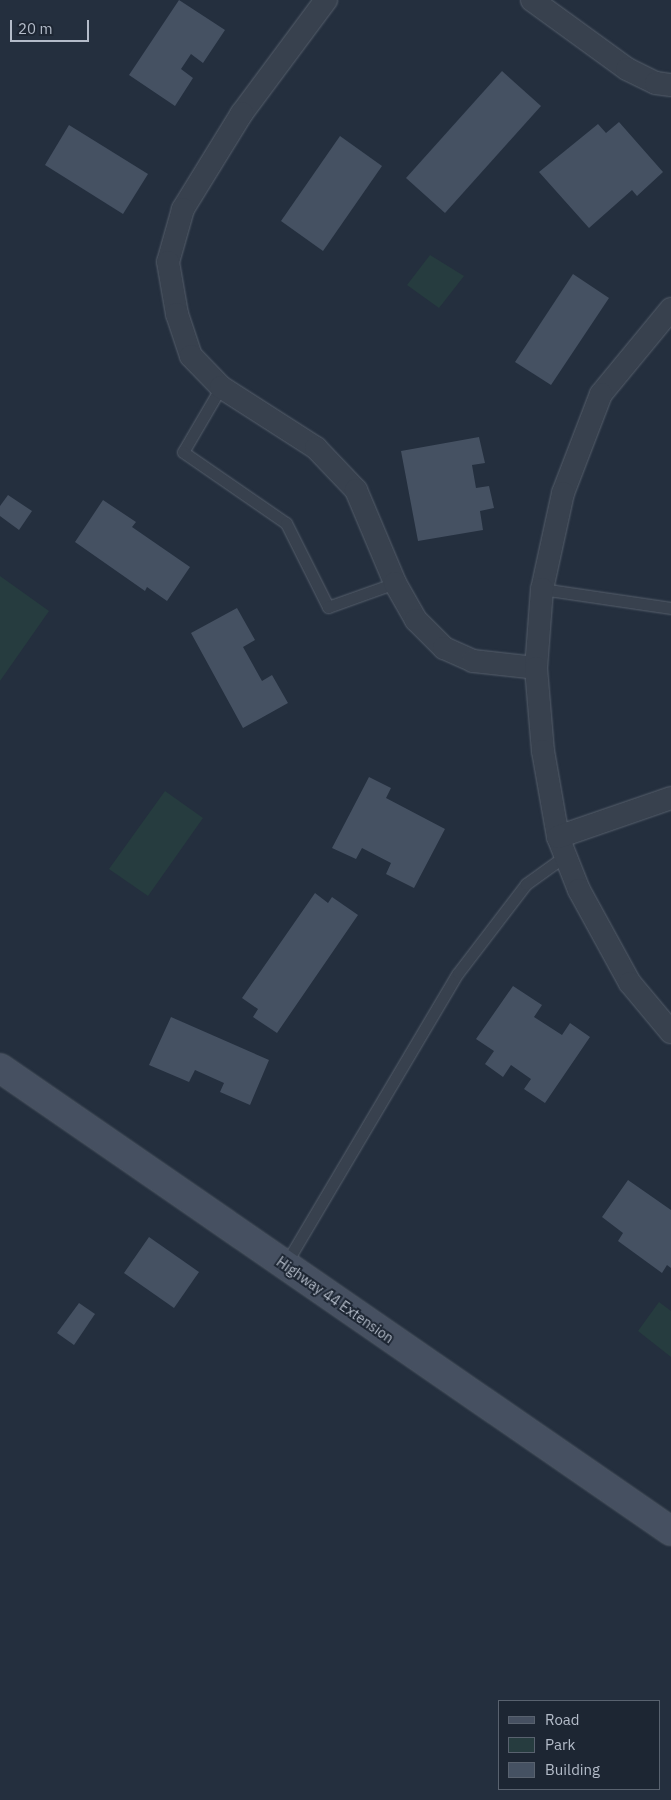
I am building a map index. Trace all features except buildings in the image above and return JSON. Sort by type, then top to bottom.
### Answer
[{"type":"main road","name":"Highway 44 Extension","points":[[0,1068],[671,1530]]},
{"type":"street","points":[[326,0],[242,113],[183,209],[168,262],[177,314],[191,356],[222,387],[316,448],[356,490],[395,583],[416,620],[444,648],[473,661],[536,668]]},
{"type":"street","points":[[532,0],[628,69],[656,83],[671,85]]},
{"type":"street","points":[[669,316],[601,394],[563,493],[542,589],[536,668],[543,751],[562,846],[579,890],[630,983],[671,1032]]},
{"type":"street","points":[[562,846],[671,798]]},
{"type":"lane","points":[[222,387],[183,452],[286,523],[328,607],[395,583]]},
{"type":"lane","points":[[542,589],[671,608]]},
{"type":"lane","points":[[285,1265],[458,973],[526,884],[562,846]]},
{"type":"green space","points":[[430,255],[464,276],[439,308],[407,285]]},
{"type":"green space","points":[[0,576],[49,611],[0,681]]},
{"type":"green space","points":[[165,791],[203,818],[148,896],[109,869]]},
{"type":"green space","points":[[659,1302],[671,1311],[671,1357],[638,1331]]}]
